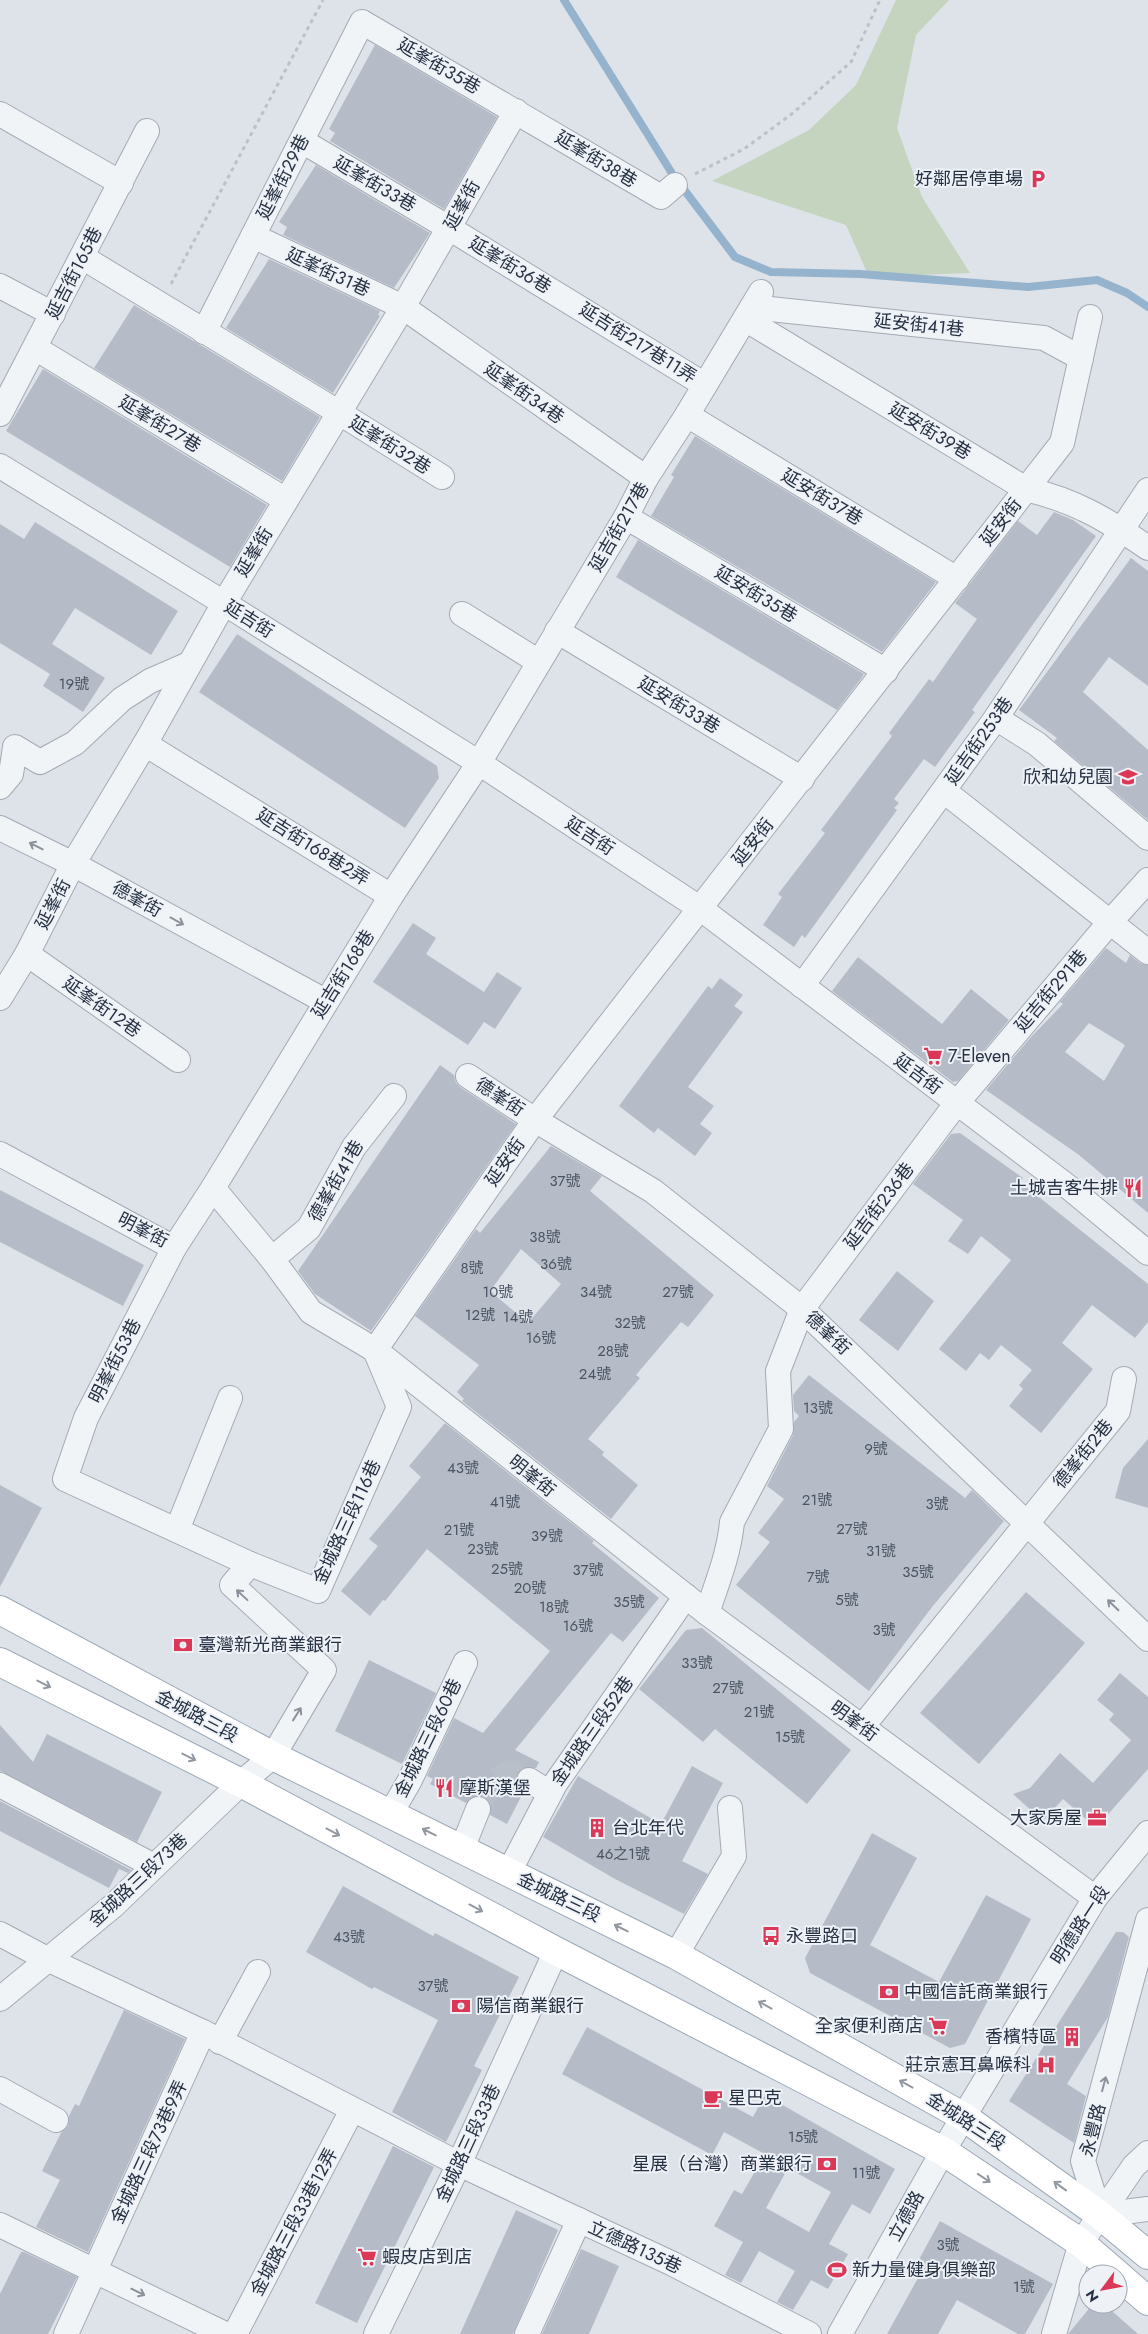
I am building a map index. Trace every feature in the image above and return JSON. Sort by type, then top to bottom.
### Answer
[{"type":"main road","name":"金城路三段","points":[[0,1610],[273,1756],[676,1955],[964,2117],[1100,2215],[1148,2255]]},
{"type":"main road","points":[[4,1670],[241,1783],[556,1951],[943,2151],[1081,2243],[1105,2264]]},
{"type":"main road","points":[[1128,2284],[1148,2301]]},
{"type":"street","name":"延峯街35巷","points":[[362,22],[516,110]]},
{"type":"street","name":"延峯街29巷","points":[[204,332],[362,22]]},
{"type":"street","name":"延峯街38巷","points":[[516,110],[661,197],[675,185]]},
{"type":"street","name":"延峯街","points":[[0,998],[27,954],[73,864],[145,744],[224,603],[403,307],[516,110]]},
{"type":"street","points":[[0,114],[120,183]]},
{"type":"street","name":"延吉街165巷","points":[[0,414],[147,131]]},
{"type":"street","name":"延峯街33巷","points":[[302,141],[449,228]]},
{"type":"street","name":"延峯街36巷","points":[[449,228],[571,301]]},
{"type":"street","name":"延峯街31巷","points":[[253,236],[403,307]]},
{"type":"street","points":[[82,257],[338,412]]},
{"type":"street","points":[[0,286],[53,314]]},
{"type":"street","name":"延吉街217巷11弄","points":[[571,301],[705,385]]},
{"type":"street","name":"延吉街217巷","points":[[479,763],[626,516],[646,478],[688,415],[753,306]]},
{"type":"street","name":"延安街41巷","points":[[753,306],[1044,338],[1081,358]]},
{"type":"street","name":"延安街39巷","points":[[753,306],[1026,490],[1055,496],[1094,512],[1148,548]]},
{"type":"street","name":"延峯街34巷","points":[[403,307],[646,478]]},
{"type":"street","name":"延安街","points":[[375,1350],[535,1120],[1062,443],[1090,317]]},
{"type":"street","name":"延峯街27巷","points":[[35,348],[286,500]]},
{"type":"street","name":"延峯街32巷","points":[[338,412],[442,477]]},
{"type":"street","name":"延安街37巷","points":[[688,415],[957,579]]},
{"type":"street","name":"延吉街","points":[[0,466],[224,603],[479,763],[701,909],[1071,1190],[1148,1253]]},
{"type":"street","name":"延吉街253巷","points":[[802,986],[996,718],[1148,490]]},
{"type":"street","name":"延安街35巷","points":[[626,516],[886,671]]},
{"type":"street","points":[[462,614],[539,662]]},
{"type":"street","name":"延安街33巷","points":[[557,632],[802,779]]},
{"type":"street","points":[[0,787],[11,774],[15,747],[40,762],[75,743],[122,699],[150,681],[189,664]]},
{"type":"street","points":[[996,718],[1037,744],[1148,838]]},
{"type":"street","name":"延吉街168巷2弄","points":[[145,744],[391,896]]},
{"type":"street","name":"延吉街168巷","points":[[213,1188],[325,1001],[391,896],[479,763]]},
{"type":"street","points":[[944,791],[1148,952]]},
{"type":"street","name":"德峯街","points":[[0,828],[73,864],[325,1001]]},
{"type":"street","name":"延吉街291巷","points":[[956,1104],[1110,922],[1148,880]]},
{"type":"street","name":"延峯街12巷","points":[[27,954],[178,1060]]},
{"type":"street","name":"德峯街","points":[[468,1076],[535,1120],[653,1191],[802,1309],[1148,1639]]},
{"type":"street","name":"德峯街41巷","points":[[272,1259],[309,1228],[354,1146],[394,1096]]},
{"type":"street","name":"延吉街236巷","points":[[707,1613],[720,1576],[730,1538],[732,1522],[781,1429],[778,1371],[802,1309],[956,1104]]},
{"type":"street","name":"明峯街","points":[[0,1154],[174,1248],[213,1188],[272,1259],[311,1312],[375,1350],[606,1535],[707,1613],[1095,1898]]},
{"type":"street","name":"明峯街53巷","points":[[174,1248],[86,1418],[65,1478],[177,1530]]},
{"type":"street","name":"金城路三段116巷","points":[[250,1564],[318,1591],[399,1407],[375,1350]]},
{"type":"street","name":"德峯街2巷","points":[[862,1727],[1118,1410],[1124,1379]]},
{"type":"street","points":[[230,1398],[177,1530],[250,1564],[232,1585],[324,1670],[273,1756]]},
{"type":"street","name":"金城路三段52巷","points":[[509,1872],[550,1793],[686,1596]]},
{"type":"street","name":"金城路三段60巷","points":[[391,1813],[410,1780],[465,1663]]},
{"type":"street","name":"金城路三段73巷","points":[[0,1999],[113,1906],[241,1783],[273,1756]]},
{"type":"street","points":[[529,1780],[550,1793]]},
{"type":"street","points":[[0,1785],[154,1866]]},
{"type":"street","points":[[676,1955],[734,1856],[730,1808]]},
{"type":"street","points":[[462,1849],[478,1809]]},
{"type":"street","name":"明德路一段","points":[[943,2151],[1095,1898],[1148,1833]]},
{"type":"street","name":"永豐路","points":[[1100,2215],[1083,2161],[1148,1920]]},
{"type":"street","name":"立德路135巷","points":[[0,1934],[47,1959],[212,2037],[459,2164],[673,2264],[809,2334]]},
{"type":"street","name":"金城路三段33巷","points":[[376,2334],[459,2164],[556,1951]]},
{"type":"street","name":"金城路三段73巷9弄","points":[[66,2334],[94,2271],[212,2037],[258,1972]]},
{"type":"street","points":[[0,2090],[56,2120]]},
{"type":"street","name":"金城路三段33巷12弄","points":[[235,2334],[352,2110]]},
{"type":"street","name":"立德路","points":[[840,2334],[943,2151]]},
{"type":"street","points":[[1054,2334],[1081,2243],[1134,2166],[1148,2153]]},
{"type":"street","points":[[1100,2215],[1148,2209]]},
{"type":"street","points":[[527,2334],[579,2220]]},
{"type":"street","points":[[0,2224],[225,2334]]},
{"type":"path","points":[[160,304],[323,0]]},
{"type":"path","points":[[675,185],[744,149],[793,112],[851,62],[880,0]]},
{"type":"green space","points":[[896,0],[949,0],[916,35],[897,128],[922,197],[970,273],[869,277],[846,225],[712,181],[809,130],[856,85]]},
{"type":"building","points":[[375,45],[497,117],[444,209],[330,141],[335,133],[329,129]]},
{"type":"building","points":[[316,165],[430,233],[394,288],[283,235],[287,227],[279,222]]},
{"type":"building","points":[[269,259],[380,311],[378,315],[380,316],[333,393],[226,328]]},
{"type":"building","points":[[134,305],[320,417],[282,481],[94,368]]},
{"type":"building","points":[[43,369],[267,505],[230,567],[6,431]]},
{"type":"building","points":[[695,436],[936,582],[882,652],[651,516],[674,477],[671,475]]},
{"type":"building","points":[[1054,512],[1073,520],[1096,536],[972,710],[975,712],[935,767],[924,759],[894,799],[899,803],[894,808],[897,810],[805,938],[802,935],[794,947],[763,925],[782,897],[778,894],[825,833],[821,830],[892,736],[889,733],[929,679],[933,682],[977,619],[955,603],[1018,521],[1037,535]]},
{"type":"building","points":[[35,522],[178,611],[151,655],[75,608],[52,644],[105,678],[83,712],[43,686],[50,674],[0,643],[0,524],[24,539]]},
{"type":"building","points":[[638,540],[864,674],[837,710],[616,577]]},
{"type":"building","points":[[1131,558],[1148,571],[1148,686],[1109,657],[1083,692],[1148,750],[1148,820],[1054,741],[1057,738],[1019,710]]},
{"type":"building","points":[[237,634],[437,766],[439,778],[405,828],[199,692]]},
{"type":"building","points":[[413,923],[436,938],[426,954],[484,992],[497,972],[522,988],[495,1029],[484,1022],[468,1045],[373,982]]},
{"type":"building","points":[[1106,948],[1126,963],[1130,955],[1140,963],[1148,965],[1148,1213],[1079,1155],[986,1090],[1031,1037],[1063,1004],[1060,1002]],"holes":[[[1089,1023],[1125,1045],[1104,1081],[1065,1052]]]},
{"type":"building","points":[[858,957],[942,1024],[971,989],[1009,1020],[958,1081],[953,1082],[832,991]]},
{"type":"building","points":[[720,978],[743,995],[734,1006],[743,1012],[688,1087],[714,1106],[700,1124],[712,1133],[695,1156],[658,1128],[654,1133],[619,1106],[708,986],[712,989]]},
{"type":"building","points":[[440,1065],[454,1075],[456,1083],[460,1087],[516,1124],[371,1331],[315,1294],[298,1271]]},
{"type":"building","points":[[960,1133],[1023,1178],[1020,1182],[1148,1284],[1148,1322],[1135,1338],[1092,1305],[1062,1343],[1093,1369],[1041,1433],[1009,1406],[1023,1389],[1019,1385],[1032,1370],[1001,1345],[989,1360],[980,1353],[966,1371],[939,1349],[1011,1260],[981,1236],[968,1254],[948,1241],[963,1220],[913,1184],[951,1134]]},
{"type":"building","points":[[551,1146],[602,1176],[590,1191],[714,1295],[688,1327],[681,1322],[636,1375],[640,1378],[588,1439],[604,1452],[602,1455],[638,1485],[611,1519],[462,1401],[464,1399],[457,1392],[479,1365],[415,1316],[476,1229],[480,1233]],"holes":[[[521,1249],[561,1284],[528,1323],[490,1291]]]},
{"type":"building","points":[[0,1190],[144,1265],[123,1306],[0,1242]]},
{"type":"building","points":[[897,1271],[934,1301],[898,1351],[859,1320]]},
{"type":"building","points":[[809,1375],[965,1498],[972,1490],[1004,1521],[932,1607],[869,1691],[736,1585],[770,1542],[758,1533],[784,1499],[767,1486],[793,1435],[794,1422],[799,1416],[794,1411],[793,1395]]},
{"type":"building","points":[[445,1423],[594,1541],[592,1543],[659,1598],[623,1642],[611,1633],[515,1750],[539,1762],[536,1768],[523,1768],[517,1773],[517,1786],[523,1793],[507,1824],[490,1815],[491,1807],[484,1796],[476,1796],[466,1803],[430,1784],[433,1779],[427,1776],[454,1718],[483,1733],[550,1651],[427,1549],[385,1601],[383,1600],[370,1616],[341,1591],[378,1546],[369,1539],[421,1477],[409,1466]]},
{"type":"building","points":[[1148,1439],[1148,1508],[1115,1498],[1123,1468]]},
{"type":"building","points":[[0,1485],[42,1508],[0,1587]]},
{"type":"building","points":[[1026,1592],[1085,1643],[979,1764],[920,1713]]},
{"type":"building","points":[[702,1628],[851,1750],[807,1804],[715,1729],[703,1742],[639,1689],[686,1630]]},
{"type":"building","points":[[369,1660],[436,1693],[402,1764],[335,1731]]},
{"type":"building","points":[[1120,1673],[1148,1697],[1148,1769],[1096,1828],[1063,1799],[1043,1821],[1013,1794],[1030,1788],[1060,1753],[1093,1783],[1131,1740],[1109,1720],[1114,1714],[1097,1700]]},
{"type":"building","points":[[0,1725],[33,1762],[47,1734],[162,1792],[137,1842],[0,1771]]},
{"type":"building","points":[[692,1766],[723,1783],[682,1861],[708,1874],[684,1914],[615,1879],[543,1837],[578,1776],[661,1824]]},
{"type":"building","points":[[0,1801],[131,1870],[128,1873],[119,1869],[109,1888],[0,1831]]},
{"type":"building","points":[[872,1833],[917,1858],[870,1945],[939,1982],[986,1895],[1031,1919],[965,2044],[950,2048],[810,1973],[805,1958]]},
{"type":"building","points":[[343,1886],[433,1936],[435,1933],[519,1977],[474,2066],[482,2070],[446,2142],[392,2112],[438,2020],[374,1987],[372,1989],[306,1952]]},
{"type":"building","name":"香檳特區","points":[[1116,1932],[1123,1932],[1129,1937],[1108,2017],[1067,2084],[1086,2096],[1074,2143],[1009,2101]]},
{"type":"building","points":[[124,2010],[185,2039],[88,2252],[36,2227],[60,2180],[42,2171],[61,2133],[68,2126],[69,2116],[75,2104],[79,2106]]},
{"type":"building","points":[[587,2027],[753,2117],[765,2095],[895,2169],[870,2214],[852,2204],[829,2244],[848,2254],[828,2289],[811,2280],[793,2310],[777,2302],[795,2271],[759,2251],[741,2283],[725,2275],[743,2242],[714,2226],[734,2190],[742,2194],[765,2154],[724,2132],[712,2155],[562,2074]],"holes":[[[788,2168],[831,2192],[809,2232],[766,2208]]]},
{"type":"building","points":[[393,2146],[434,2167],[357,2323],[315,2303]]},
{"type":"building","points":[[516,2210],[558,2230],[513,2334],[460,2334]]},
{"type":"building","points":[[940,2221],[1053,2284],[1025,2334],[1018,2334],[957,2300],[938,2334],[887,2334],[918,2278],[911,2274]]},
{"type":"building","points":[[581,2249],[619,2266],[589,2334],[542,2334]]},
{"type":"building","points":[[21,2252],[77,2277],[48,2334],[0,2334],[0,2294]]},
{"type":"building","points":[[1085,2314],[1115,2314],[1138,2334],[1068,2334]]},
{"type":"waterway","points":[[564,0],[673,175],[735,257],[771,272],[860,274],[1028,287],[1097,280],[1127,293],[1148,307]]},
{"type":"tunnel","points":[[478,1809],[490,1785],[499,1778],[512,1772],[529,1780]]},
{"type":"place","name":"好鄰居停車場","points":[[1038,179]]},
{"type":"place","name":"欣和幼兒園","points":[[1128,777]]},
{"type":"place","name":"7-Eleven","points":[[933,1056]]},
{"type":"place","name":"土城吉客牛排","points":[[1133,1188]]},
{"type":"place","name":"臺灣新光商業銀行","points":[[183,1645]]},
{"type":"place","name":"摩斯漢堡","points":[[444,1788]]},
{"type":"place","name":"大家房屋","points":[[1097,1818]]},
{"type":"place","name":"台北年代","points":[[597,1828]]},
{"type":"place","name":"永豐路口","points":[[771,1936]]},
{"type":"place","name":"中國信託商業銀行","points":[[889,1992]]},
{"type":"place","name":"陽信商業銀行","points":[[461,2006]]},
{"type":"place","name":"全家便利商店","points":[[938,2026]]},
{"type":"place","name":"香檳特區","points":[[1072,2037]]},
{"type":"place","name":"莊京憲耳鼻喉科","points":[[1046,2065]]},
{"type":"place","name":"星巴克","points":[[713,2098]]},
{"type":"place","name":"星展（台灣）商業銀行","points":[[827,2164]]},
{"type":"place","name":"蝦皮店到店","points":[[367,2257]]},
{"type":"place","name":"新力量健身俱樂部","points":[[837,2270]]}]
